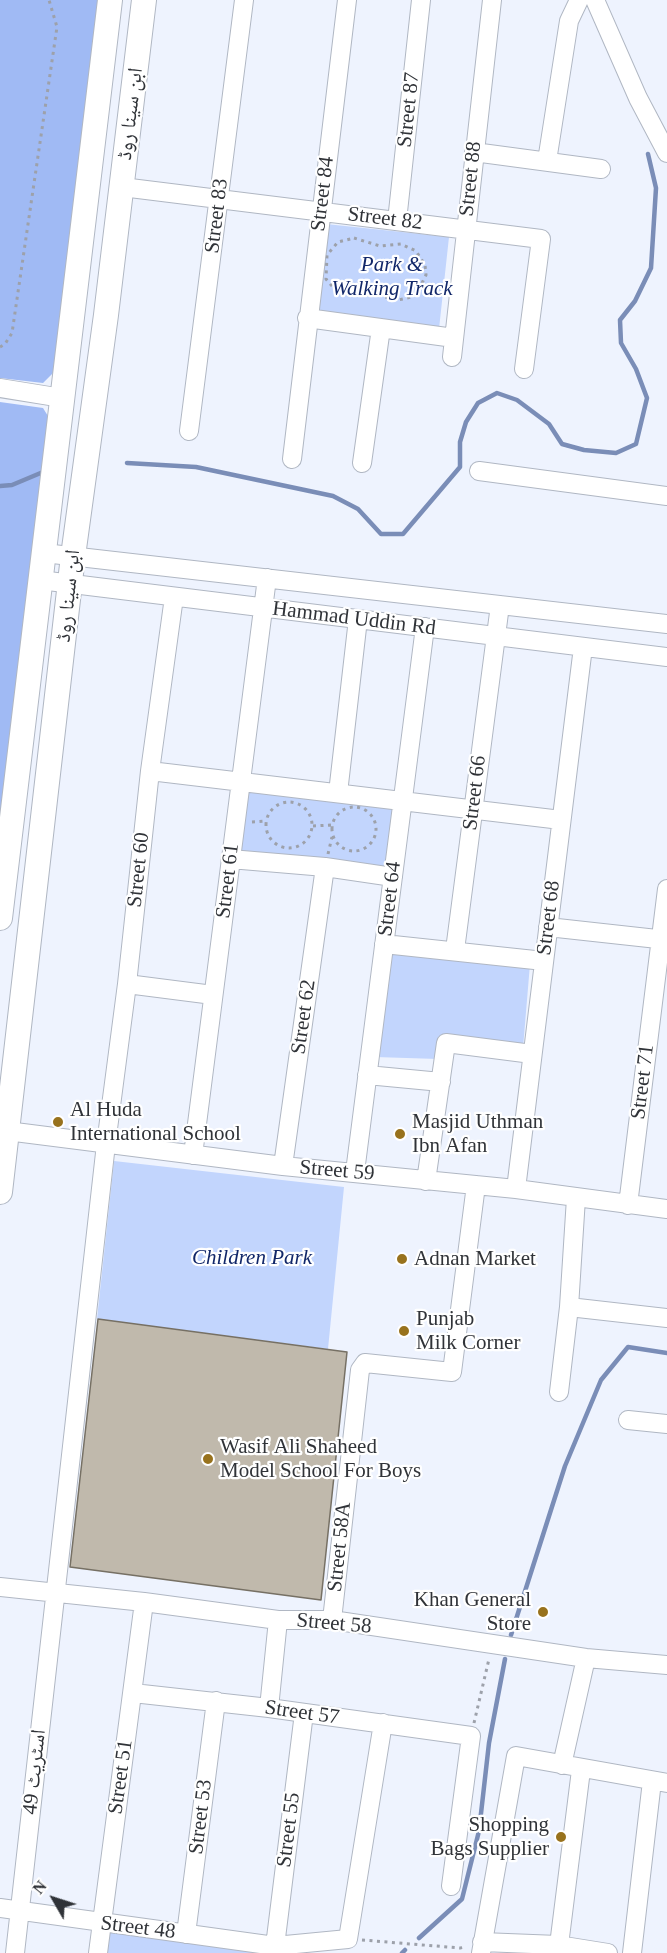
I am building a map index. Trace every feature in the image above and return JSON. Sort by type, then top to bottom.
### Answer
[{"type":"main road","name":"ابن سینا روڈ","points":[[0,918],[110,0]]},
{"type":"main road","name":"ابن سینا روڈ","points":[[0,1192],[73,556],[106,315],[144,0]]},
{"type":"main road","points":[[73,309],[106,315]]},
{"type":"street","name":"Street 83","points":[[189,431],[244,0]]},
{"type":"street","name":"Street 84","points":[[292,459],[346,0]]},
{"type":"street","name":"Street 87","points":[[397,221],[421,0]]},
{"type":"street","name":"Street 88","points":[[452,357],[492,0]]},
{"type":"street","points":[[547,161],[569,21],[579,0]]},
{"type":"street","points":[[595,0],[638,98],[667,153]]},
{"type":"street","points":[[474,152],[601,169]]},
{"type":"street","name":"Street 82","points":[[122,187],[541,238],[524,369]]},
{"type":"street","points":[[307,318],[454,338]]},
{"type":"street","points":[[362,463],[381,328]]},
{"type":"street","points":[[0,388],[62,398]]},
{"type":"street","points":[[479,471],[667,496]]},
{"type":"street","name":"Hammad Uddin Rd","points":[[44,552],[667,624]]},
{"type":"street","name":"Street 61","points":[[193,1155],[267,578]]},
{"type":"street","name":"Hammad Uddin Rd","points":[[40,580],[667,657]]},
{"type":"street","name":"Street 60","points":[[106,1144],[128,984],[150,771],[174,597]]},
{"type":"street","name":"Street 66","points":[[455,950],[500,605]]},
{"type":"street","points":[[338,793],[357,619]]},
{"type":"street","name":"Street 64","points":[[355,1172],[425,627]]},
{"type":"street","name":"Street 68","points":[[516,1189],[583,647]]},
{"type":"street","points":[[150,771],[561,820]]},
{"type":"street","points":[[230,859],[325,867],[393,877]]},
{"type":"street","name":"Street 62","points":[[283,1167],[325,867]]},
{"type":"street","name":"Street 71","points":[[628,1204],[664,940],[667,889]]},
{"type":"street","points":[[548,927],[664,940]]},
{"type":"street","points":[[384,944],[544,961]]},
{"type":"street","points":[[128,984],[213,995]]},
{"type":"street","points":[[426,1181],[447,1043],[532,1054]]},
{"type":"street","points":[[367,1075],[441,1082]]},
{"type":"street","name":"Street 59","points":[[8,1131],[283,1167],[516,1189],[667,1209]]},
{"type":"street","name":"اسٹریٹ 49","points":[[15,1953],[106,1144]]},
{"type":"street","name":"Street 58A","points":[[332,1620],[362,1366],[365,1364],[452,1372],[476,1185]]},
{"type":"street","points":[[559,1392],[569,1307],[576,1198]]},
{"type":"street","points":[[569,1307],[667,1318]]},
{"type":"street","points":[[628,1420],[667,1424]]},
{"type":"street","name":"Street 58","points":[[0,1587],[144,1602],[278,1620],[332,1620],[586,1658],[667,1665]]},
{"type":"street","name":"Street 51","points":[[98,1953],[144,1602]]},
{"type":"street","points":[[269,1708],[278,1620]]},
{"type":"street","points":[[562,1765],[586,1658]]},
{"type":"street","name":"Street 57","points":[[133,1693],[216,1701],[471,1736]]},
{"type":"street","name":"Street 53","points":[[186,1934],[216,1701]]},
{"type":"street","name":"Street 55","points":[[264,1948],[304,1713]]},
{"type":"street","points":[[348,1939],[383,1723]]},
{"type":"street","points":[[451,1886],[471,1736]]},
{"type":"street","points":[[608,1953],[482,1947],[516,1756],[581,1770],[659,1782],[632,1953]]},
{"type":"street","points":[[558,1949],[581,1770]]},
{"type":"street","name":"Street 48","points":[[0,1908],[186,1934],[264,1948],[348,1939]]},
{"type":"path","points":[[0,346],[5,344],[12,333],[57,27],[49,0]]},
{"type":"path","points":[[354,238],[380,246],[401,244],[410,247],[422,258],[426,275],[417,293],[406,300],[373,294],[350,296],[337,292],[330,286],[326,279],[324,265],[331,248],[338,242],[354,238]]},
{"type":"path","points":[[287,801],[295,802],[308,811],[312,826],[307,840],[301,845],[286,848],[273,842],[266,829],[266,821],[273,808],[287,801]]},
{"type":"path","points":[[357,807],[370,813],[374,819],[376,833],[374,840],[362,850],[347,851],[335,842],[332,826],[338,814],[344,809],[357,807]]},
{"type":"path","points":[[312,826],[332,826]]},
{"type":"path","points":[[471,1736],[492,1645]]},
{"type":"path","points":[[348,1939],[460,1948],[482,1947]]},
{"type":"green space","name":"Park & Walking Track","points":[[326,224],[449,237],[439,329],[316,316]]},
{"type":"green space","points":[[244,784],[394,804],[385,874],[235,854]]},
{"type":"green space","points":[[389,949],[530,964],[523,1048],[444,1040],[438,1059],[375,1057]]},
{"type":"green space","name":"Children Park","points":[[114,1161],[344,1187],[328,1349],[97,1319]]},
{"type":"green space","points":[[108,1930],[252,1949],[252,1953],[105,1953]]},
{"type":"shaded area","points":[[0,0],[99,0],[55,371],[43,383],[0,378]]},
{"type":"shaded area","points":[[0,402],[43,408],[51,421],[0,852]]},
{"type":"building","name":"Wasif Ali Shaheed Model School For Boys","points":[[98,1319],[347,1352],[321,1600],[70,1567]]},
{"type":"waterway","points":[[127,463],[196,467],[333,496],[358,509],[381,534],[403,534],[460,467],[460,442],[466,422],[478,403],[497,393],[517,400],[549,424],[562,444],[584,450],[616,453],[636,444],[647,398],[636,369],[621,343],[620,320],[635,301],[651,268],[656,188],[648,154]]},
{"type":"waterway","points":[[0,486],[12,485],[43,472]]},
{"type":"waterway","points":[[511,1635],[565,1466],[601,1380],[628,1347],[667,1353]]},
{"type":"waterway","points":[[419,1938],[462,1899],[479,1831],[489,1743],[505,1659]]},
{"type":"waterway","points":[[402,1953],[405,1950]]},
{"type":"place","name":"Al Huda International School","points":[[58,1122]]},
{"type":"place","name":"Masjid Uthman Ibn Afan","points":[[400,1134]]},
{"type":"place","name":"Adnan Market","points":[[402,1259]]},
{"type":"place","name":"Punjab Milk Corner","points":[[404,1331]]},
{"type":"place","name":"Wasif Ali Shaheed Model School For Boys","points":[[208,1459]]},
{"type":"place","name":"Khan General Store","points":[[543,1612]]},
{"type":"place","name":"Shopping Bags Supplier","points":[[561,1837]]}]
